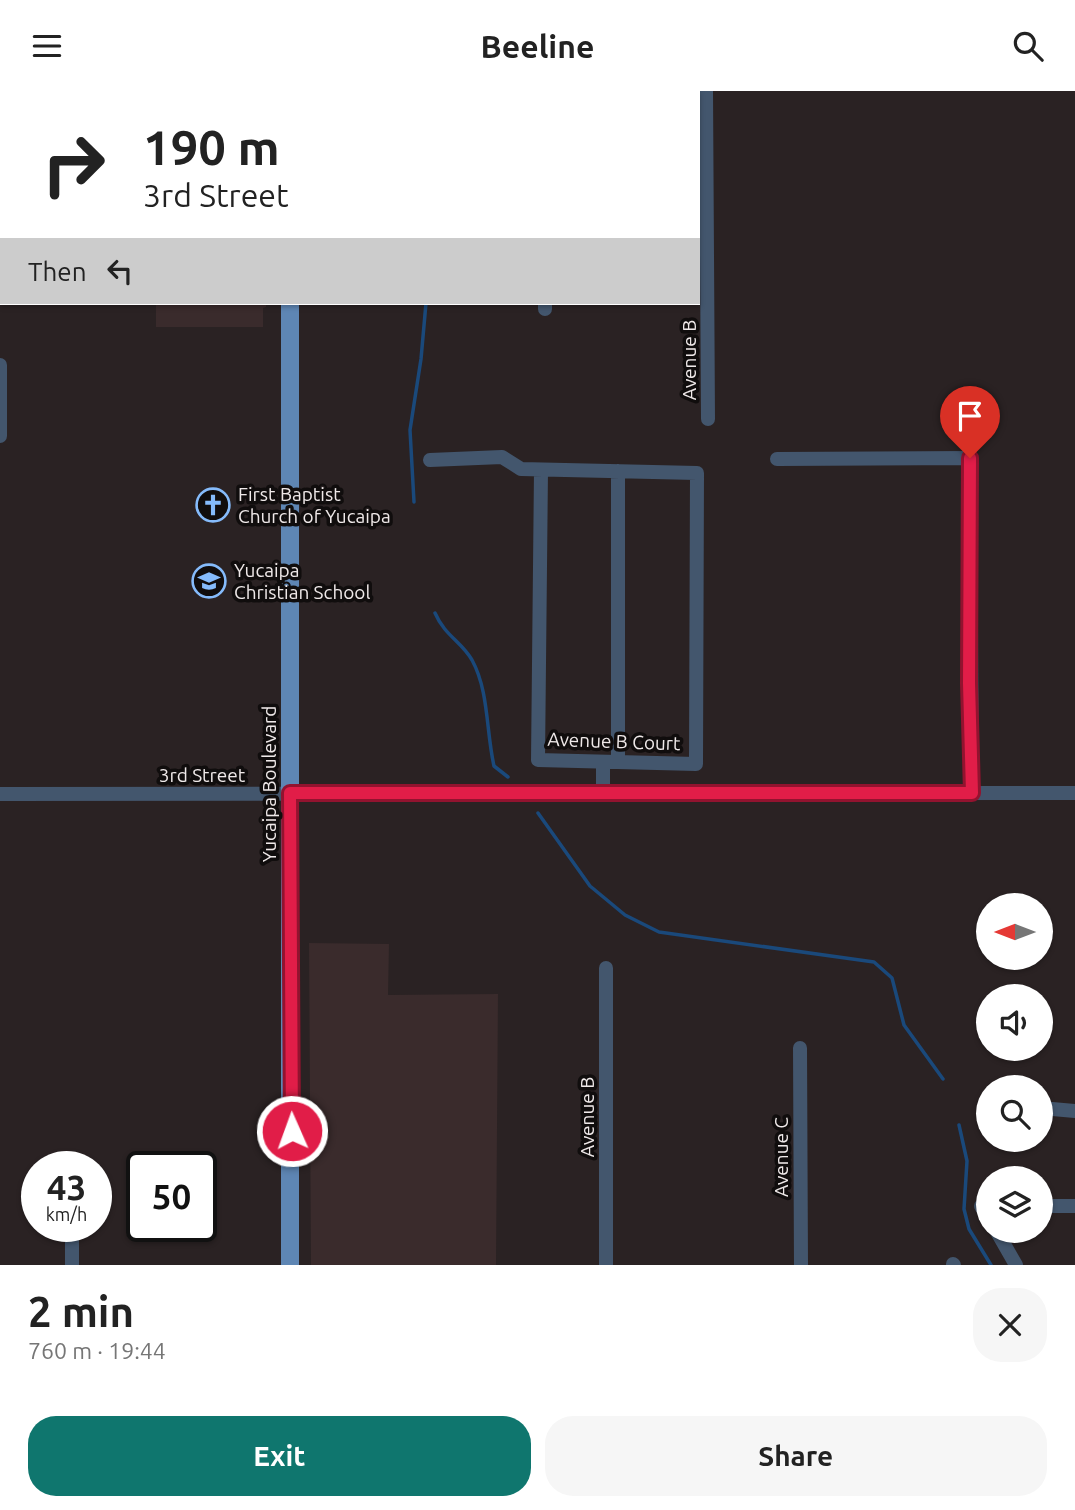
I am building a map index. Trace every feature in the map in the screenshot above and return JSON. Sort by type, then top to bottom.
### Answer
[{"type":"main road","name":"Yucaipa Boulevard","points":[[290,305],[290,1265]]},
{"type":"street","name":"Avenue B","points":[[706,91],[708,419]]},
{"type":"street","points":[[0,365],[0,436]]},
{"type":"street","name":"Avenue B Court","points":[[430,460],[502,457],[520,469],[697,473],[696,764],[538,760],[541,470]]},
{"type":"street","points":[[777,459],[970,458],[969,683],[972,793]]},
{"type":"street","points":[[618,471],[618,762]]},
{"type":"street","points":[[603,762],[603,792]]},
{"type":"street","name":"3rd Street","points":[[0,794],[1075,793]]},
{"type":"street","name":"Avenue B","points":[[606,968],[606,1265]]},
{"type":"street","name":"Avenue C","points":[[800,1048],[800,1265]]},
{"type":"street","points":[[1053,1109],[1075,1111]]},
{"type":"street","points":[[1053,1206],[1075,1206]]},
{"type":"street","points":[[72,1242],[72,1265]]},
{"type":"street","points":[[1003,1243],[1016,1265]]},
{"type":"shaded area","points":[[156,305],[266,305],[263,308],[263,327],[156,327]]},
{"type":"shaded area","points":[[309,943],[389,944],[388,995],[498,994],[496,1265],[311,1265]]},
{"type":"waterway","points":[[414,502],[410,430],[426,305]]},
{"type":"waterway","points":[[435,613],[443,627],[472,660],[484,698],[494,766],[508,777]]},
{"type":"waterway","points":[[538,813],[590,886],[625,915],[659,932],[874,962],[892,978],[904,1025],[943,1079]]},
{"type":"waterway","points":[[959,1125],[967,1161],[964,1209],[969,1229],[991,1265]]},
{"type":"place","name":"First Baptist Church of Yucaipa","points":[[213,505]]},
{"type":"place","name":"Yucaipa Christian School","points":[[209,581]]},
{"type":"route","points":[[292,1131],[289,1063],[290,793],[972,793],[973,730],[969,683],[970,458]]}]
